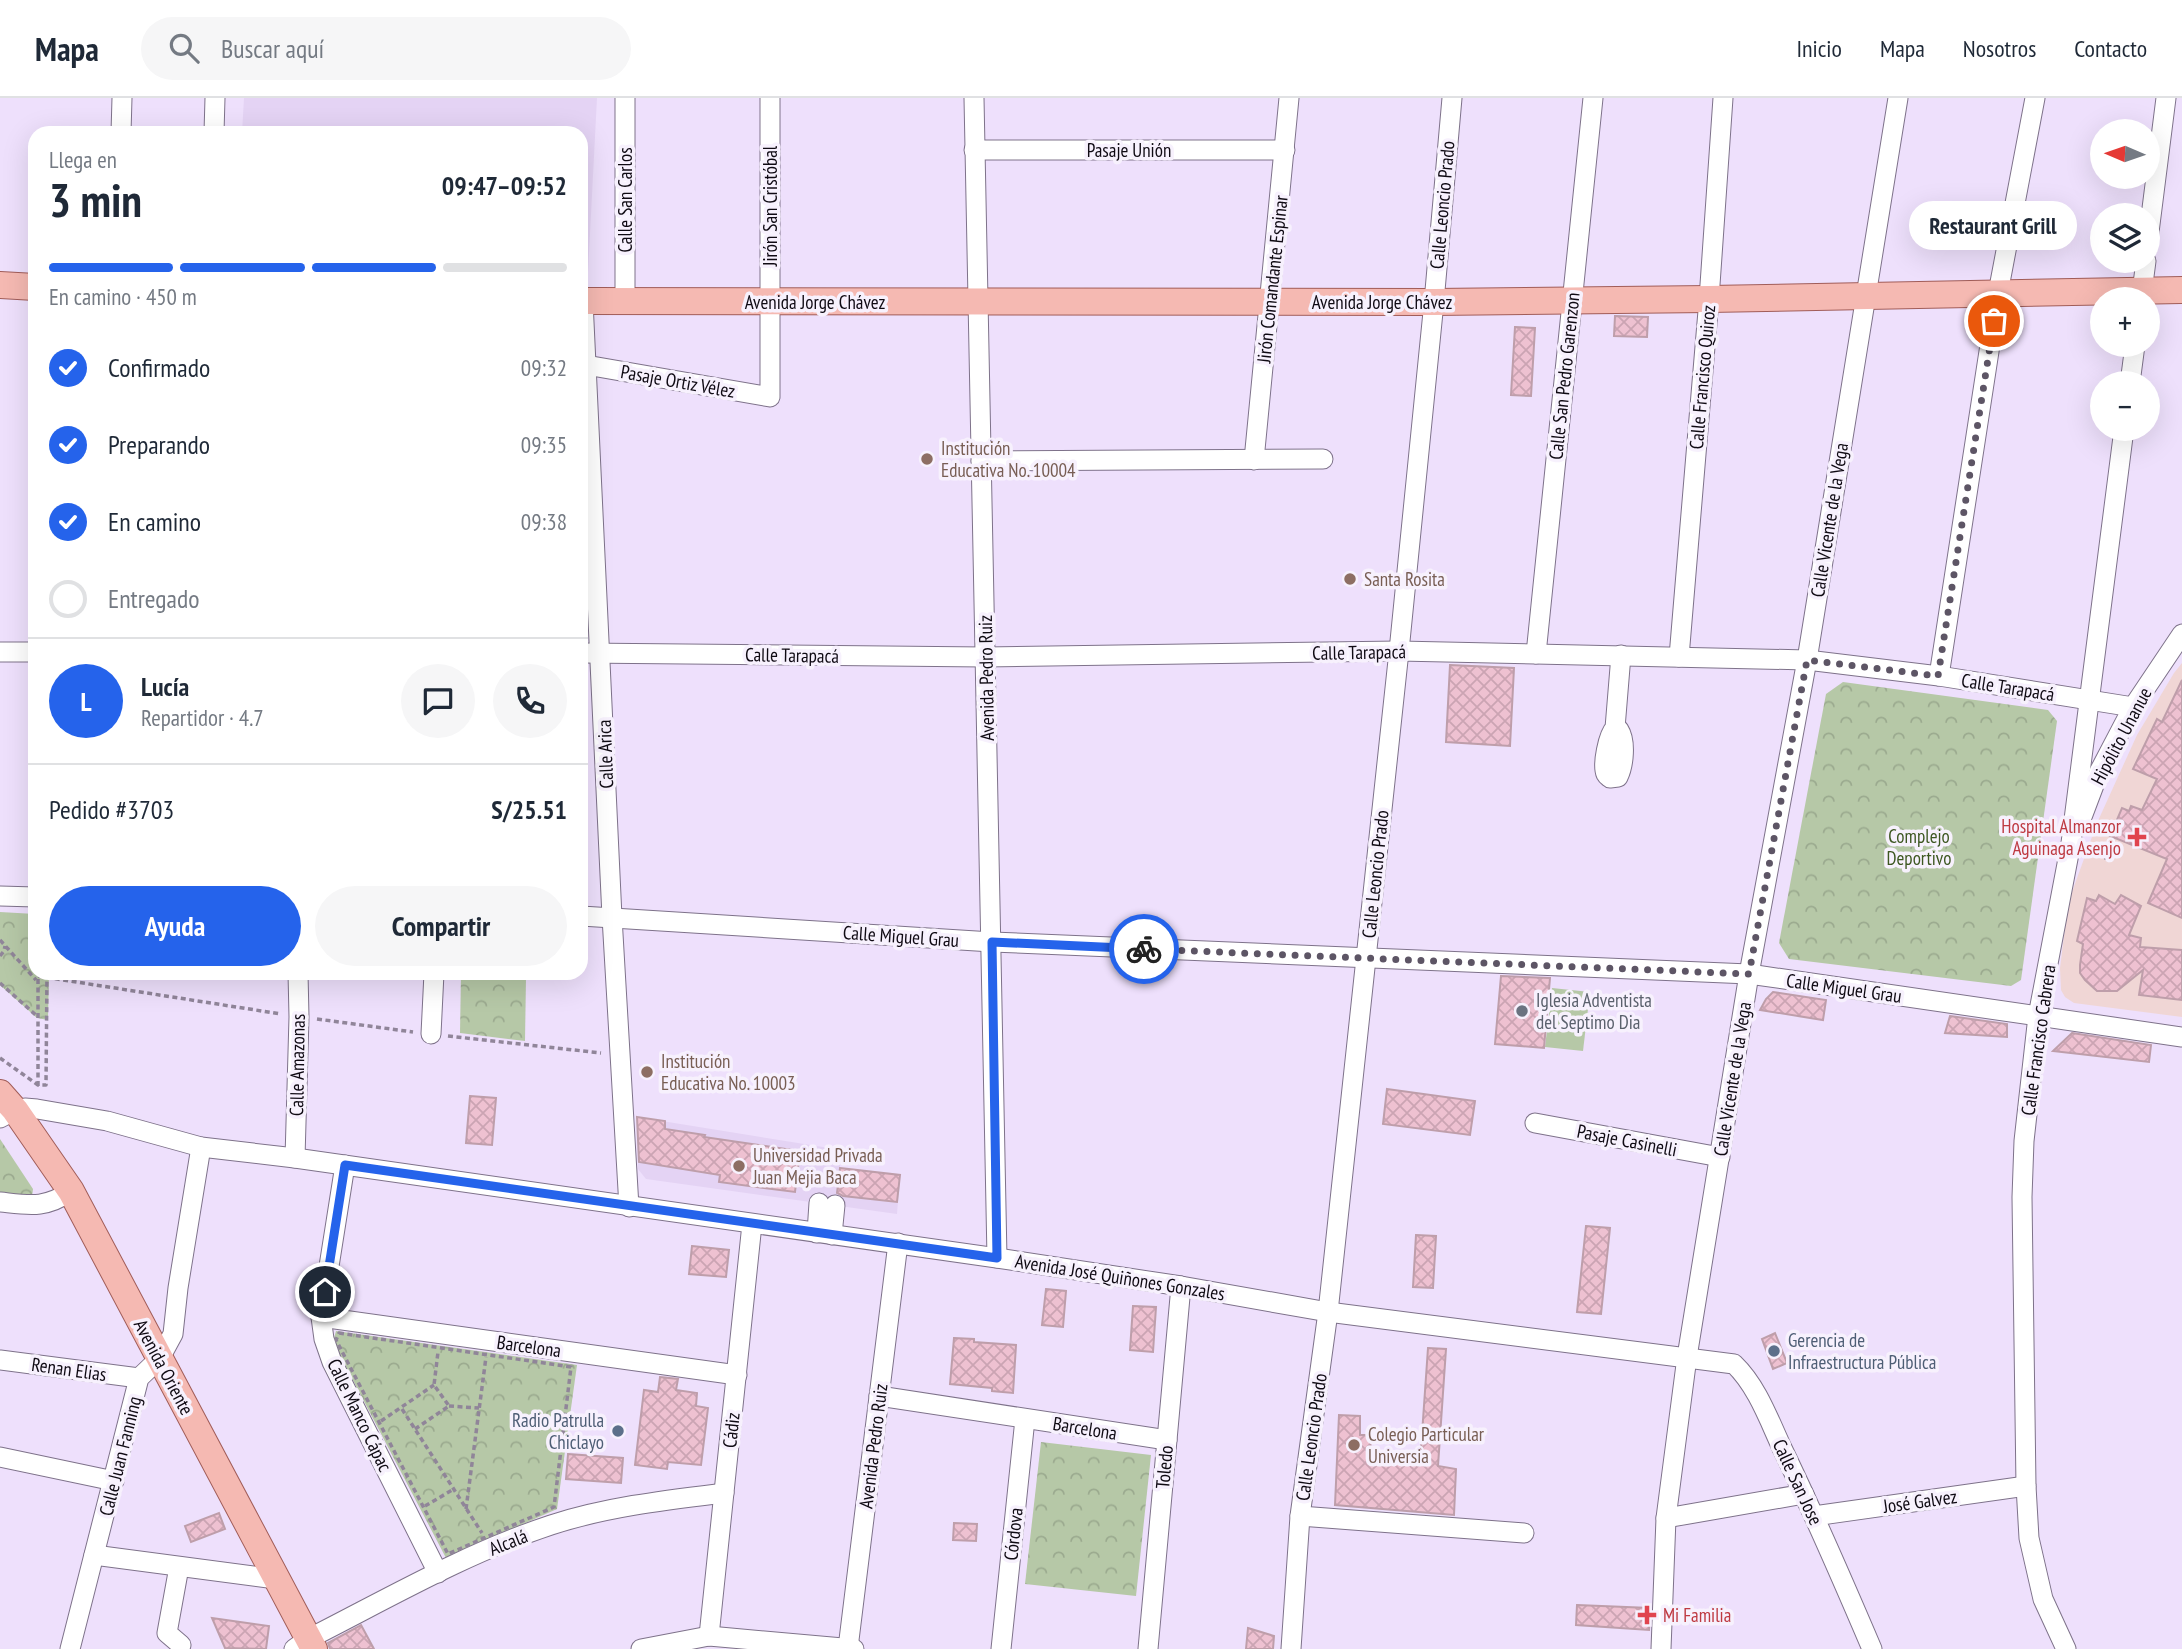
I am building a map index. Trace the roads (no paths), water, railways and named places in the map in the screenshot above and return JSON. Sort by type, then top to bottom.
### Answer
[{"type":"main road","points":[[0,285],[28,287]]},
{"type":"main road","name":"Avenida Jorge Chávez","points":[[2160,293],[2182,290]]},
{"type":"main road","name":"Avenida Jorge Chávez","points":[[588,301],[1434,302],[1998,293],[2090,294]]},
{"type":"main road","name":"Avenida Oriente","points":[[13,1108],[71,1191],[276,1579],[305,1646]]},
{"type":"street","points":[[121,126],[122,98]]},
{"type":"street","points":[[214,126],[215,98]]},
{"type":"street","name":"Calle San Carlos","points":[[625,98],[625,302]]},
{"type":"street","name":"Jirón San Cristóbal","points":[[770,98],[770,397]]},
{"type":"street","name":"Avenida Pedro Ruiz","points":[[974,98],[997,1258]]},
{"type":"street","name":"Jirón Comandante Espinar","points":[[1254,460],[1289,98]]},
{"type":"street","name":"Calle Leoncio Prado","points":[[1291,1649],[1300,1516],[1328,1312],[1399,651],[1452,98]]},
{"type":"street","name":"Calle San Pedro Garenzon","points":[[1536,654],[1592,98]]},
{"type":"street","name":"Calle Francisco Quiroz","points":[[1679,657],[1723,98]]},
{"type":"street","name":"Calle Vicente de la Vega","points":[[1661,1649],[1666,1518],[1687,1357],[1749,974],[1807,660],[1898,98]]},
{"type":"street","points":[[1938,676],[1998,293],[2035,98]]},
{"type":"street","points":[[2153,203],[2166,98]]},
{"type":"street","name":"Pasaje Unión","points":[[974,150],[1284,150]]},
{"type":"street","name":"Pasaje Ortiz Vélez","points":[[588,365],[770,397]]},
{"type":"street","name":"Calle Francisco Cabrera","points":[[2066,1649],[2043,1599],[2029,1538],[2022,1183],[2038,1016],[2071,843],[2122,441]]},
{"type":"street","points":[[981,461],[1323,458]]},
{"type":"street","name":"Calle Arica","points":[[588,480],[591,653],[612,917],[629,1207]]},
{"type":"street","name":"Hipólito Unanue","points":[[2071,843],[2099,772],[2133,707],[2182,634]]},
{"type":"street","name":"Calle Tarapacá","points":[[591,653],[985,657],[1399,651],[1807,660],[1938,676],[2133,707]]},
{"type":"street","points":[[0,652],[28,652]]},
{"type":"street","points":[[1615,728],[1621,655]]},
{"type":"street","points":[[0,896],[28,897]]},
{"type":"street","name":"Calle Miguel Grau","points":[[588,916],[992,942],[1749,974],[2182,1037]]},
{"type":"street","name":"Calle Amazonas","points":[[295,1158],[298,980]]},
{"type":"street","points":[[431,1034],[434,980]]},
{"type":"street","name":"Avenida José Quiñones Gonzales","points":[[13,1108],[107,1121],[201,1147],[898,1243],[1181,1286],[1328,1312],[1687,1357]]},
{"type":"street","name":"Pasaje Casinelli","points":[[1535,1123],[1720,1157]]},
{"type":"street","name":"Calle Juan Fanning","points":[[70,1649],[138,1378],[160,1358],[173,1334],[201,1147]]},
{"type":"street","name":"Calle Manco Cápac","points":[[345,1165],[321,1317],[324,1339],[332,1362],[439,1573]]},
{"type":"street","points":[[0,1202],[39,1206],[57,1200],[71,1191]]},
{"type":"street","points":[[825,1234],[827,1204]]},
{"type":"street","name":"Cádiz","points":[[709,1636],[752,1224]]},
{"type":"street","name":"Avenida Pedro Ruiz","points":[[848,1648],[898,1243]]},
{"type":"street","name":"Toledo","points":[[1147,1649],[1181,1286]]},
{"type":"street","name":"Barcelona","points":[[321,1317],[737,1375]]},
{"type":"street","name":"Calle San Jose","points":[[1687,1357],[1734,1364],[1742,1371],[1756,1394],[1804,1494],[1872,1649]]},
{"type":"street","name":"Renan Elias","points":[[0,1360],[138,1378]]},
{"type":"street","name":"Barcelona","points":[[879,1396],[1167,1440]]},
{"type":"street","name":"Córdova","points":[[1001,1649],[1024,1419]]},
{"type":"street","points":[[0,1457],[114,1481]]},
{"type":"street","name":"José Galvez","points":[[1814,1516],[2026,1486]]},
{"type":"street","name":"Alcalá","points":[[305,1646],[439,1573],[490,1549],[552,1525],[664,1501],[724,1493]]},
{"type":"street","points":[[1666,1518],[1804,1494]]},
{"type":"street","points":[[1300,1516],[1524,1533]]},
{"type":"street","points":[[94,1555],[276,1579]]},
{"type":"street","points":[[171,1612],[179,1567]]},
{"type":"street","points":[[641,1649],[709,1636],[854,1649]]},
{"type":"place","name":"Restaurant Grill","points":[[1994,321]]},
{"type":"place","name":"Institución Educativa No. 10004","points":[[927,459]]},
{"type":"place","name":"Santa Rosita","points":[[1350,579]]},
{"type":"place","name":"Hospital Almanzor Aguinaga Asenjo","points":[[2137,837]]},
{"type":"place","name":"Iglesia Adventista del Septimo Dia","points":[[1522,1011]]},
{"type":"place","name":"Institución Educativa No. 10003","points":[[647,1072]]},
{"type":"place","name":"Universidad Privada Juan Mejia Baca","points":[[739,1166]]},
{"type":"place","name":"Gerencia de Infraestructura Pública","points":[[1774,1351]]},
{"type":"place","name":"Radio Patrulla Chiclayo","points":[[618,1431]]},
{"type":"place","name":"Colegio Particular Universia","points":[[1354,1445]]},
{"type":"place","name":"Mi Familia","points":[[1647,1615]]},
{"type":"park label","name":"Complejo Deportivo","points":[[1919,847]]}]
